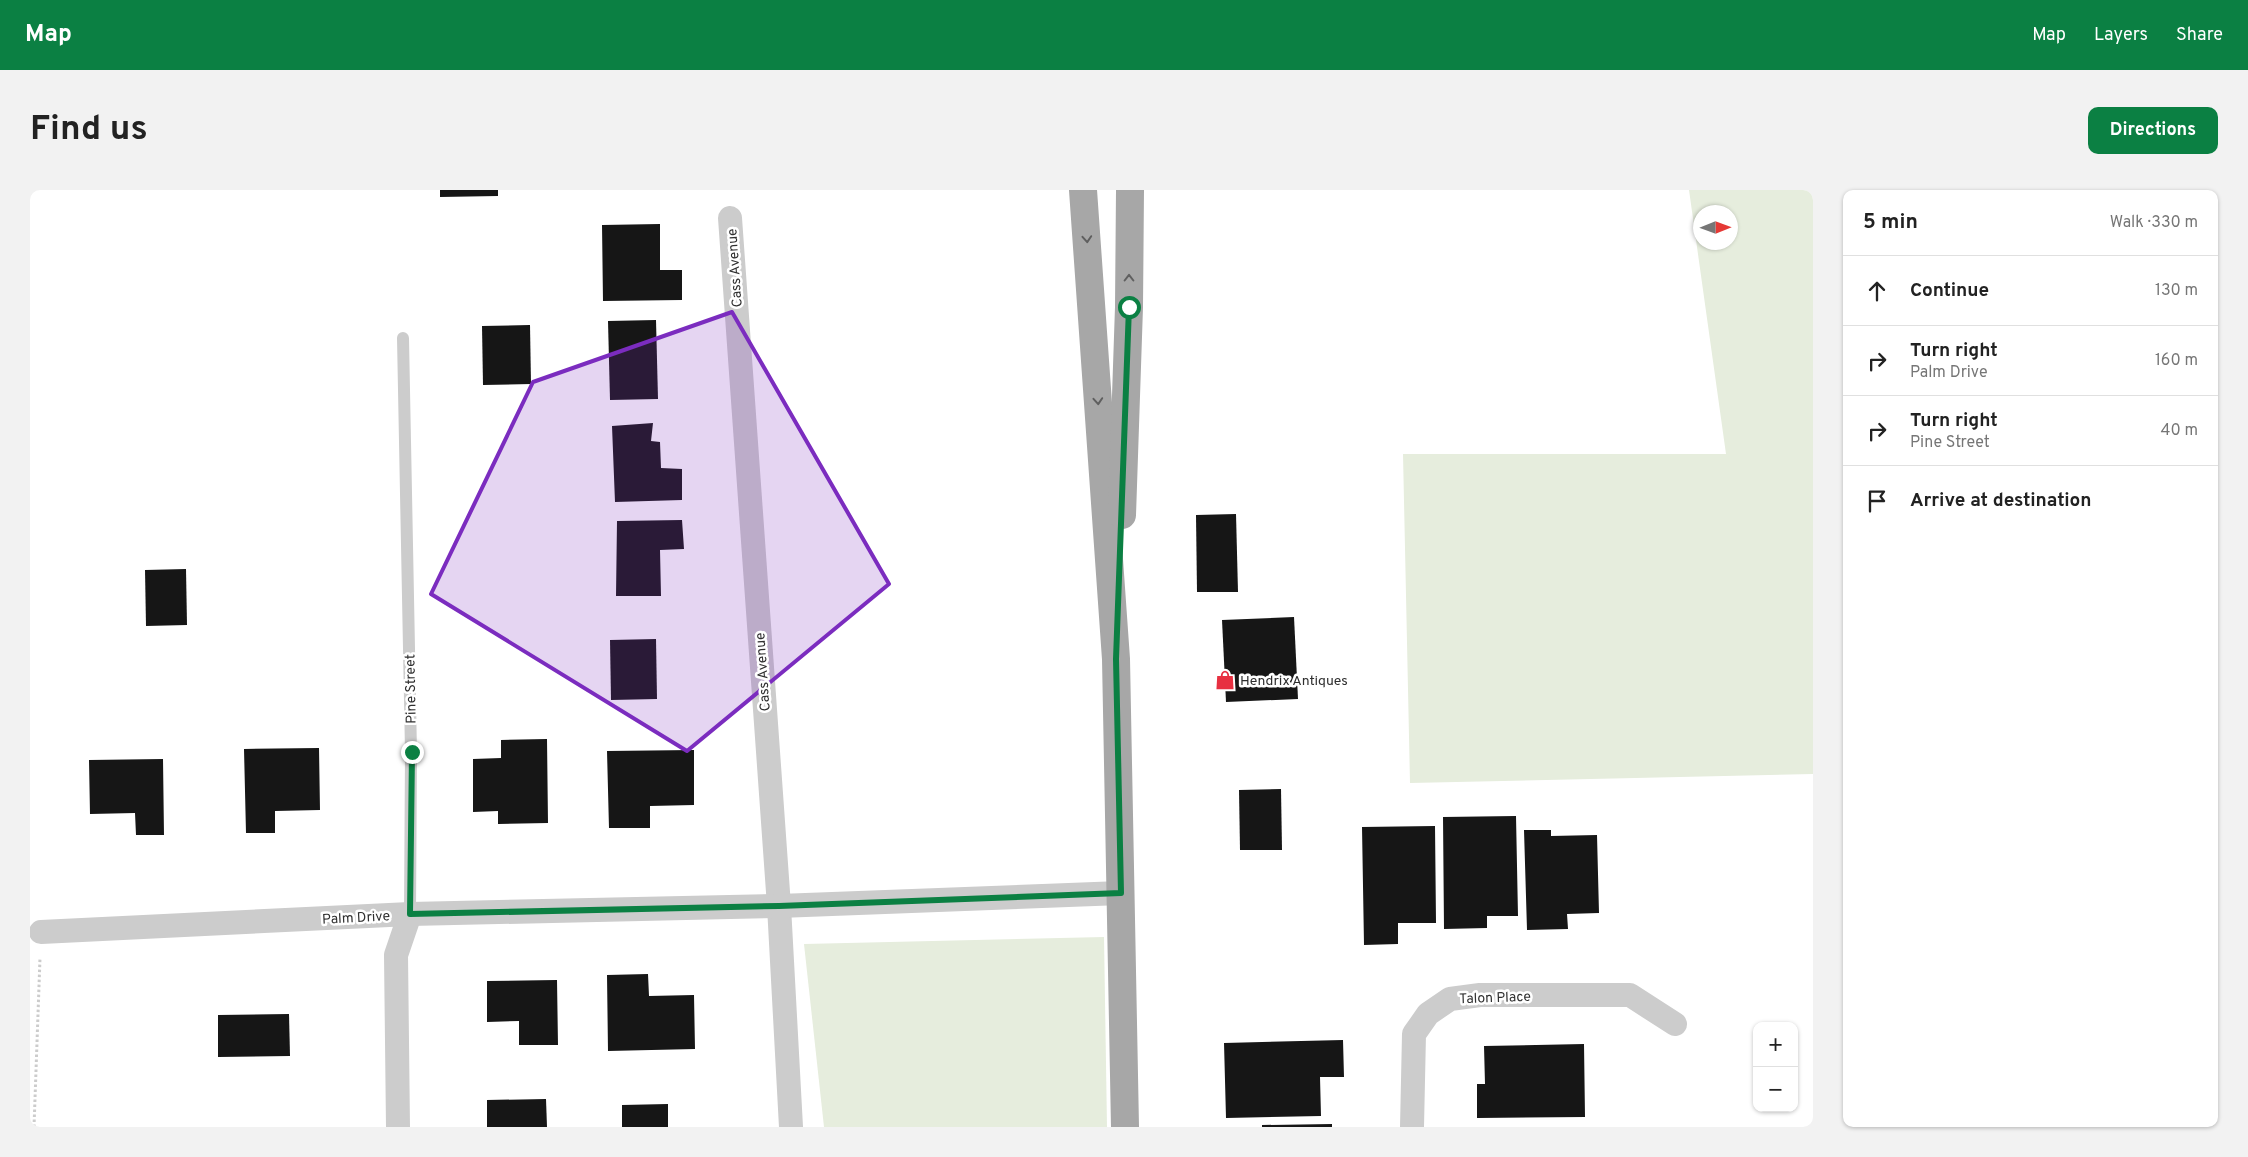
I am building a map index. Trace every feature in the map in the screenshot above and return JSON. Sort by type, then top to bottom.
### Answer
[{"type":"main road","points":[[1083,190],[1116,659],[1125,1127]]},
{"type":"main road","points":[[1116,659],[1129,307],[1130,190]]},
{"type":"street","name":"Cass Avenue","points":[[730,218],[779,906],[791,1127]]},
{"type":"street","name":"Palm Drive","points":[[41,932],[410,914],[779,906],[1121,893]]},
{"type":"street","name":"Pine Street","points":[[398,1127],[396,956],[410,914]]},
{"type":"street","name":"Talon Place","points":[[1412,1127],[1414,1034],[1428,1014],[1450,999],[1480,995],[1630,995],[1675,1024]]},
{"type":"lane","name":"Pine Street","points":[[403,338],[412,752],[410,914]]},
{"type":"path","points":[[34,1127],[41,932]]},
{"type":"highlighted area","points":[[732,312],[889,584],[687,751],[431,594],[533,382]]},
{"type":"green space","points":[[1689,190],[1813,190],[1813,774],[1410,783],[1403,454],[1726,454],[1697,250],[1738,250],[1738,205],[1693,205],[1693,219]]},
{"type":"green space","points":[[1104,937],[1107,1127],[824,1127],[804,944]]},
{"type":"building","points":[[440,190],[498,190],[498,196],[440,197]]},
{"type":"building","points":[[660,224],[660,270],[682,270],[682,300],[603,301],[602,225]]},
{"type":"building","points":[[656,320],[658,399],[610,400],[608,321]]},
{"type":"building","points":[[530,325],[531,384],[483,385],[482,326]]},
{"type":"building","points":[[653,423],[651,441],[660,442],[661,468],[682,469],[682,500],[615,502],[612,426]]},
{"type":"building","points":[[1236,514],[1238,592],[1197,592],[1196,515]]},
{"type":"building","points":[[682,520],[684,549],[660,550],[661,596],[616,596],[617,521]]},
{"type":"building","points":[[186,569],[187,625],[146,626],[145,570]]},
{"type":"building","points":[[1294,617],[1298,699],[1226,702],[1222,620]]},
{"type":"building","points":[[656,639],[657,699],[611,700],[610,640]]},
{"type":"building","points":[[547,739],[548,823],[498,824],[498,811],[473,812],[473,759],[501,758],[501,740]]},
{"type":"building","points":[[319,748],[320,810],[275,811],[275,833],[246,833],[244,749]]},
{"type":"building","points":[[694,750],[694,805],[650,806],[650,828],[609,828],[607,751]]},
{"type":"building","points":[[163,759],[164,835],[136,835],[135,813],[90,814],[89,760]]},
{"type":"building","points":[[1281,789],[1282,850],[1240,850],[1239,790]]},
{"type":"building","points":[[1516,816],[1518,916],[1487,916],[1487,928],[1444,929],[1443,817]]},
{"type":"building","points":[[1435,826],[1436,923],[1398,923],[1398,944],[1364,945],[1362,827]]},
{"type":"building","points":[[1524,830],[1551,830],[1551,836],[1597,835],[1599,913],[1567,914],[1568,929],[1527,930]]},
{"type":"building","points":[[648,974],[649,996],[694,995],[695,1049],[608,1051],[607,975]]},
{"type":"building","points":[[557,980],[558,1045],[519,1045],[519,1021],[487,1022],[487,981]]},
{"type":"building","points":[[289,1014],[290,1056],[218,1057],[218,1015]]},
{"type":"building","points":[[1343,1040],[1344,1077],[1320,1077],[1321,1116],[1226,1118],[1224,1043]]},
{"type":"building","points":[[1584,1044],[1585,1117],[1477,1118],[1477,1084],[1485,1084],[1484,1046]]},
{"type":"building","points":[[546,1099],[547,1127],[487,1127],[487,1100]]},
{"type":"building","points":[[668,1104],[668,1127],[622,1127],[622,1105]]},
{"type":"building","points":[[1332,1124],[1332,1127],[1262,1127],[1262,1125]]},
{"type":"place","name":"Hendrix Antiques","points":[[1225,680]]},
{"type":"route","points":[[412,752],[410,914],[779,906],[1121,893],[1116,659],[1129,307]]}]
